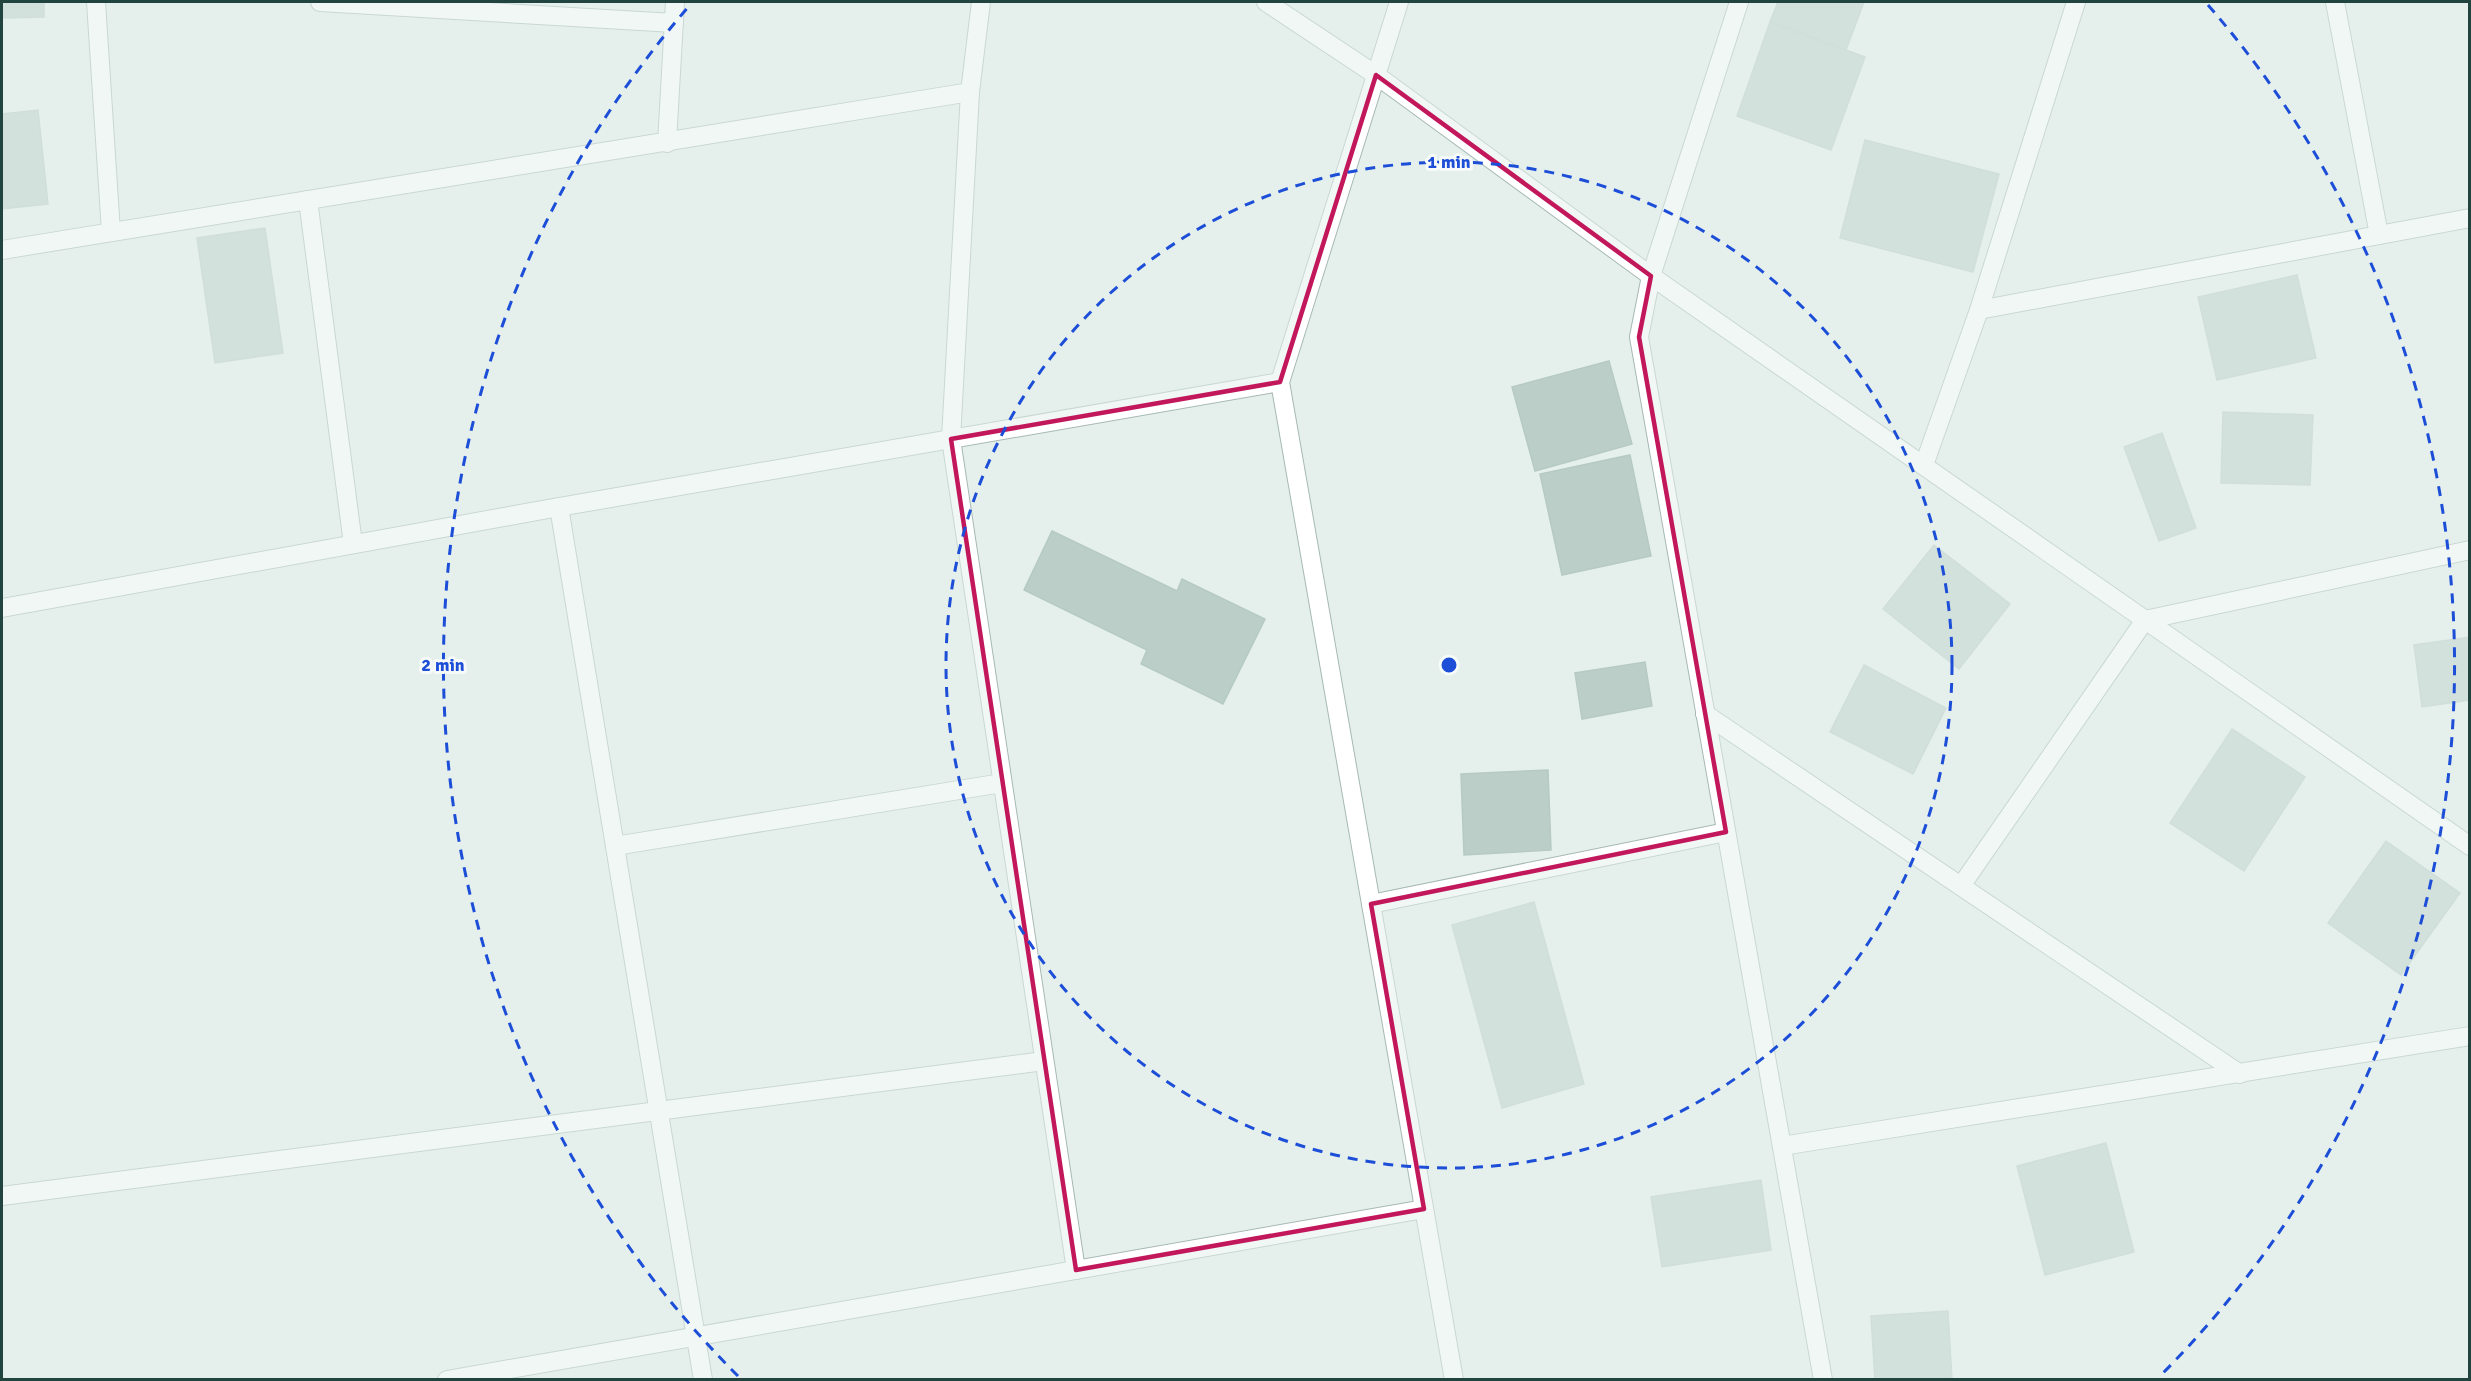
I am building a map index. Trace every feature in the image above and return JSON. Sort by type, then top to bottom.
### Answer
[{"type":"street","points":[[96,2],[111,232]]},
{"type":"street","points":[[321,2],[674,23]]},
{"type":"street","points":[[668,142],[675,2]]},
{"type":"street","points":[[981,2],[970,92],[951,439],[1076,1270]]},
{"type":"street","points":[[1266,2],[1376,75],[1651,276],[2469,846]]},
{"type":"street","points":[[1399,2],[1280,382],[1454,1380]]},
{"type":"street","points":[[1739,2],[1651,276],[1639,337],[1823,1380]]},
{"type":"street","points":[[1924,465],[1979,310],[2076,2]]},
{"type":"street","points":[[2335,2],[2379,235]]},
{"type":"street","points":[[2,250],[970,92]]},
{"type":"street","points":[[308,201],[353,544]]},
{"type":"street","points":[[1979,310],[2469,218]]},
{"type":"street","points":[[2,608],[559,507],[1280,382]]},
{"type":"street","points":[[559,507],[704,1380]]},
{"type":"street","points":[[1961,886],[2145,620],[2469,550]]},
{"type":"street","points":[[1705,714],[2240,1074]]},
{"type":"street","points":[[615,846],[1002,783]]},
{"type":"street","points":[[1371,904],[1726,832]]},
{"type":"street","points":[[1782,1146],[2469,1036]]},
{"type":"street","points":[[2,1196],[1044,1061]]},
{"type":"street","points":[[447,1380],[1424,1209]]},
{"type":"highlighted area","points":[[1376,75],[1651,276],[1639,337],[1726,832],[1371,904],[1424,1209],[1076,1270],[951,439],[1280,382]]},
{"type":"building","points":[[2,2],[44,2],[44,17],[2,18]]},
{"type":"building","points":[[1778,2],[1864,2],[1846,50],[1770,22]]},
{"type":"building","points":[[1770,22],[1865,57],[1831,150],[1737,116]]},
{"type":"building","points":[[38,110],[48,204],[2,209],[2,114]]},
{"type":"building","points":[[1865,140],[1999,174],[1973,272],[1840,238]]},
{"type":"building","points":[[265,228],[283,353],[215,363],[197,238]]},
{"type":"building","points":[[2297,275],[2316,358],[2217,380],[2198,297]]},
{"type":"building","points":[[1609,361],[1632,444],[1535,471],[1512,387]]},
{"type":"building","points":[[2223,412],[2313,415],[2310,485],[2221,483]]},
{"type":"building","points":[[2162,433],[2196,528],[2159,541],[2124,447]]},
{"type":"building","points":[[1630,455],[1651,556],[1562,575],[1540,474]]},
{"type":"building","points":[[1052,531],[1177,591],[1182,579],[1265,619],[1223,704],[1141,664],[1147,650],[1024,590]]},
{"type":"building","points":[[1934,545],[2010,604],[1959,669],[1883,609]]},
{"type":"building","points":[[2470,637],[2470,700],[2422,707],[2414,645]]},
{"type":"building","points":[[1645,662],[1652,706],[1582,719],[1575,673]]},
{"type":"building","points":[[1864,665],[1946,708],[1913,774],[1830,732]]},
{"type":"building","points":[[2232,729],[2305,777],[2244,871],[2170,823]]},
{"type":"building","points":[[1548,770],[1551,850],[1464,855],[1461,774]]},
{"type":"building","points":[[2386,841],[2460,893],[2401,975],[2328,923]]},
{"type":"building","points":[[1534,902],[1584,1084],[1502,1108],[1452,925]]},
{"type":"building","points":[[2106,1143],[2134,1252],[2045,1275],[2017,1166]]},
{"type":"building","points":[[1761,1180],[1771,1250],[1662,1267],[1651,1197]]},
{"type":"building","points":[[1948,1311],[1952,1380],[1875,1380],[1871,1316]]}]
